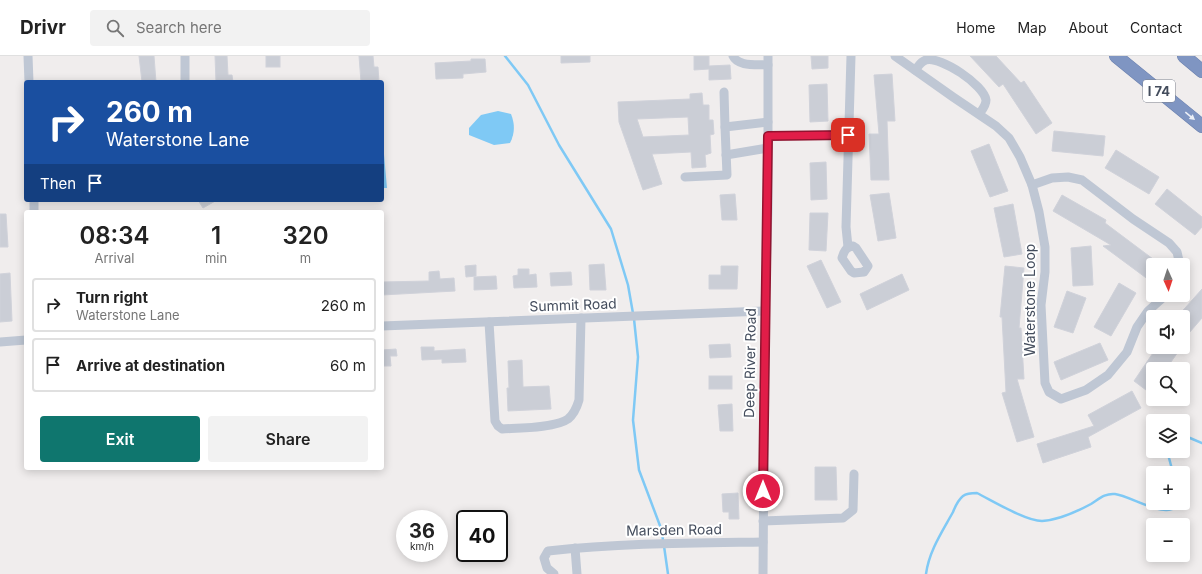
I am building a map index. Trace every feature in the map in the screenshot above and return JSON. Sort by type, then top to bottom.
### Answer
[{"type":"highway","name":"I 74","points":[[1116,56],[1202,126]]},
{"type":"highway","points":[[1184,56],[1202,71]]},
{"type":"street","points":[[28,56],[29,80]]},
{"type":"street","points":[[185,56],[185,80]]},
{"type":"street","points":[[733,56],[735,60],[743,64],[768,60]]},
{"type":"street","points":[[848,247],[846,226],[851,56]]},
{"type":"street","name":"Waterstone Loop","points":[[894,56],[996,126],[1009,138],[1020,157],[1032,185],[1039,212],[1045,247],[1045,272],[1041,305],[1045,383],[1049,392],[1061,399],[1086,390],[1108,375],[1127,352],[1137,327],[1148,311],[1158,302]]},
{"type":"street","points":[[915,70],[923,61],[928,59],[938,61],[952,67],[964,75],[977,86],[985,98],[986,102],[979,114]]},
{"type":"street","name":"Deep River Road","points":[[763,574],[768,60]]},
{"type":"street","points":[[685,177],[727,175],[724,92]]},
{"type":"street","points":[[726,126],[768,122]]},
{"type":"street","points":[[768,136],[848,135]]},
{"type":"street","points":[[726,155],[768,148]]},
{"type":"street","points":[[1032,185],[1052,178],[1068,177],[1082,180],[1133,219],[1169,243],[1177,252],[1178,258]]},
{"type":"street","name":"Summit Road","points":[[384,326],[765,311]]},
{"type":"street","points":[[489,322],[496,421],[498,426],[502,429],[555,425],[568,419],[572,414],[579,400],[581,318]]},
{"type":"street","points":[[0,342],[24,340]]},
{"type":"street","points":[[763,521],[843,518],[852,510],[854,474]]},
{"type":"street","name":"Marsden Road","points":[[554,574],[547,568],[544,558],[548,551],[586,547],[763,542]]},
{"type":"street","points":[[575,548],[577,574]]},
{"type":"water","points":[[498,111],[511,114],[514,128],[510,143],[494,145],[469,135],[469,128],[481,115]]},
{"type":"water","points":[[384,154],[387,188],[384,188]]},
{"type":"building","points":[[139,56],[154,56],[156,80],[142,80]]},
{"type":"building","points":[[215,56],[227,56],[228,75],[232,75],[233,80],[216,80]]},
{"type":"building","points":[[266,56],[280,56],[280,67],[266,67]]},
{"type":"building","points":[[359,56],[373,56],[374,67],[378,67],[379,80],[361,80]]},
{"type":"building","points":[[561,56],[590,56],[590,62],[561,63]]},
{"type":"building","points":[[694,56],[709,56],[709,66],[730,65],[731,79],[709,80],[709,69],[694,70]]},
{"type":"building","points":[[811,56],[828,56],[828,68],[812,69]]},
{"type":"building","points":[[970,56],[996,56],[1021,83],[1024,81],[1052,123],[1036,134],[1003,84],[999,87]]},
{"type":"building","points":[[471,59],[485,59],[486,72],[463,74],[463,78],[436,79],[435,63],[471,61]]},
{"type":"building","points":[[892,74],[895,121],[887,121],[889,180],[871,180],[869,134],[879,134],[874,75]]},
{"type":"building","points":[[827,84],[828,121],[810,122],[809,85]]},
{"type":"building","points":[[702,93],[703,105],[709,105],[709,120],[713,120],[714,134],[710,135],[711,153],[705,155],[706,167],[692,168],[691,152],[652,154],[662,184],[643,190],[619,122],[618,102],[690,99],[690,94]],"holes":[[[688,117],[689,135],[643,137],[637,119]]]},
{"type":"building","points":[[1054,131],[1105,136],[1103,156],[1052,151]]},
{"type":"building","points":[[989,144],[1008,191],[990,197],[971,151]]},
{"type":"building","points":[[1116,150],[1159,177],[1149,194],[1105,168]]},
{"type":"building","points":[[826,162],[827,199],[811,200],[810,163]]},
{"type":"building","points":[[1167,189],[1202,217],[1202,227],[1195,235],[1155,204]]},
{"type":"building","points":[[889,193],[896,238],[878,241],[870,195]]},
{"type":"building","points":[[735,194],[737,220],[722,220],[720,195]]},
{"type":"building","points":[[1062,195],[1106,220],[1105,223],[1152,258],[1146,258],[1146,278],[1103,246],[1111,245],[1053,211]]},
{"type":"building","points":[[199,202],[214,202],[203,208]]},
{"type":"building","points":[[1013,204],[1022,254],[1004,257],[994,208]]},
{"type":"building","points":[[810,213],[828,213],[826,251],[809,250]]},
{"type":"building","points":[[0,214],[6,214],[8,247],[0,247]]},
{"type":"building","points":[[1091,246],[1093,285],[1073,286],[1071,248]]},
{"type":"building","points":[[821,260],[841,302],[827,308],[807,266]]},
{"type":"building","points":[[604,264],[606,290],[590,290],[589,265]]},
{"type":"building","points":[[476,265],[476,276],[466,277],[465,266]]},
{"type":"building","points":[[721,266],[738,266],[737,289],[709,289],[709,275],[721,275]]},
{"type":"building","points":[[1005,266],[1024,268],[1019,328],[1021,328],[1024,379],[1017,379],[1034,437],[1017,442],[1002,393],[1006,392],[1002,317],[1000,317]]},
{"type":"building","points":[[518,269],[529,269],[529,275],[536,274],[537,287],[514,288],[513,276],[518,275]]},
{"type":"building","points":[[439,271],[440,279],[454,278],[455,291],[384,295],[384,282],[429,281],[429,272]]},
{"type":"building","points":[[571,272],[572,285],[551,286],[550,273]]},
{"type":"building","points":[[10,273],[12,321],[0,322],[0,274]]},
{"type":"building","points":[[902,274],[909,290],[867,310],[860,294]]},
{"type":"building","points":[[496,276],[497,289],[474,290],[474,277]]},
{"type":"building","points":[[1119,283],[1136,293],[1111,336],[1094,327]]},
{"type":"building","points":[[1202,289],[1202,318],[1190,332],[1190,310],[1183,310]]},
{"type":"building","points":[[1067,291],[1086,298],[1073,333],[1054,327]]},
{"type":"building","points":[[1100,343],[1108,360],[1061,380],[1054,362]]},
{"type":"building","points":[[730,344],[731,357],[710,358],[709,345]]},
{"type":"building","points":[[421,347],[434,347],[434,351],[465,349],[466,362],[442,363],[442,359],[422,360]]},
{"type":"building","points":[[396,349],[397,356],[390,356],[391,366],[384,366],[384,350]]},
{"type":"building","points":[[1152,354],[1177,354],[1171,362],[1147,362]]},
{"type":"building","points":[[522,360],[523,387],[549,386],[551,409],[508,411],[508,361]]},
{"type":"building","points":[[1146,363],[1146,390],[1134,381]]},
{"type":"building","points":[[709,376],[732,376],[732,389],[709,389]]},
{"type":"building","points":[[1132,391],[1141,408],[1088,437],[1091,447],[1043,463],[1037,444],[1094,426],[1088,415]]},
{"type":"building","points":[[732,404],[733,431],[720,431],[718,405]]},
{"type":"building","points":[[815,467],[836,467],[837,500],[815,500]]},
{"type":"building","points":[[738,493],[739,519],[729,519],[729,512],[723,512],[722,494]]},
{"type":"waterway","points":[[505,56],[528,85],[559,145],[611,229],[628,285],[634,319],[638,357],[633,420],[639,470],[662,531],[663,541]]},
{"type":"waterway","points":[[1190,438],[1202,443]]},
{"type":"waterway","points":[[1169,458],[1171,466]]},
{"type":"waterway","points":[[926,574],[930,557],[940,534],[958,502],[963,496],[968,494],[977,493],[1027,518],[1042,521],[1067,515],[1108,494],[1122,496],[1146,505]]},
{"type":"waterway","points":[[664,546],[668,574]]},
{"type":"route","points":[[763,491],[768,136],[848,135]]}]
